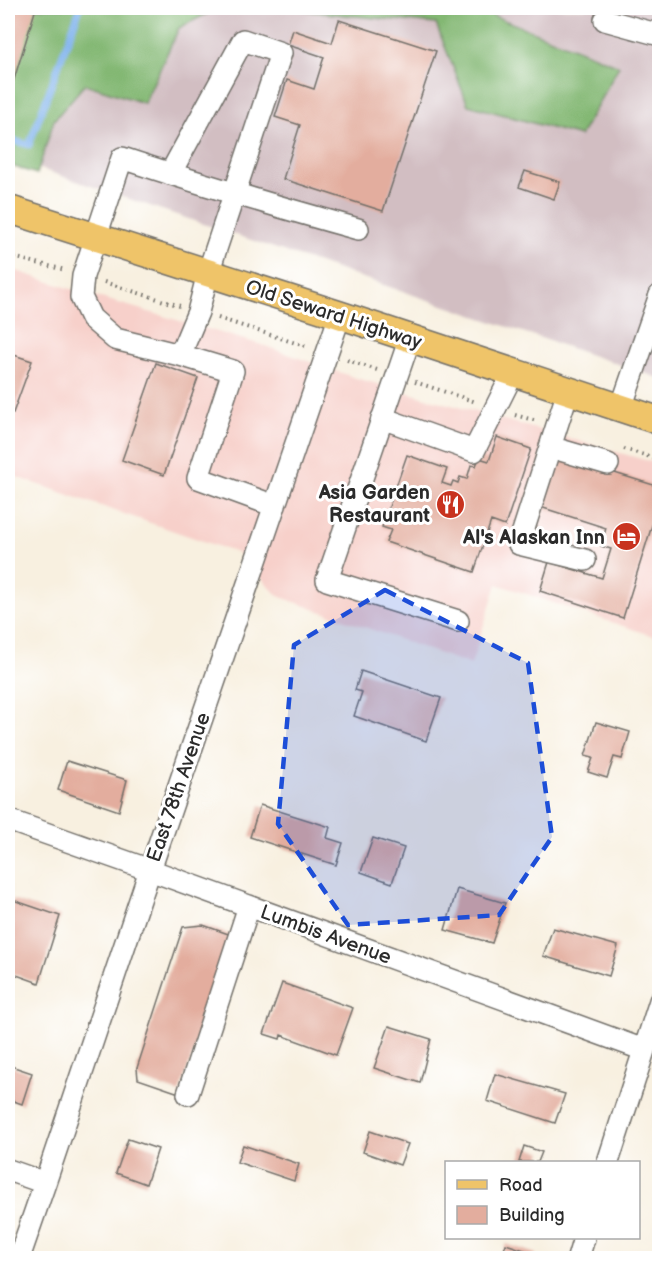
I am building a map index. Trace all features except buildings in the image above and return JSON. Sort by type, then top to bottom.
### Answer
[{"type":"main road","name":"Old Seward Highway","points":[[8,209],[340,315],[660,421]]},
{"type":"street","points":[[604,20],[660,35]]},
{"type":"street","points":[[170,174],[243,40],[281,53],[208,273],[198,312],[180,355]]},
{"type":"street","points":[[274,506],[198,478],[233,371],[115,339],[91,318],[81,297],[83,276],[122,158],[234,194],[358,229]]},
{"type":"street","points":[[621,408],[654,330],[660,295]]},
{"type":"street","name":"East 78th Avenue","points":[[19,1258],[340,315]]},
{"type":"street","points":[[410,338],[327,580],[458,621]]},
{"type":"street","points":[[382,418],[474,451],[513,373]]},
{"type":"street","points":[[568,391],[519,544],[585,560]]},
{"type":"street","points":[[550,447],[608,464]]},
{"type":"street","name":"Lumbis Avenue","points":[[8,820],[644,1050]]},
{"type":"street","points":[[188,1094],[249,906]]},
{"type":"street","points":[[608,1161],[660,1001]]},
{"type":"street","points":[[8,1170],[45,1184]]},
{"type":"street","points":[[578,1258],[584,1239]]},
{"type":"highlighted area","points":[[385,590],[528,663],[552,837],[499,915],[348,925],[278,824],[294,645]]},
{"type":"shaded area","points":[[8,8],[659,8],[659,378],[8,158]]},
{"type":"shaded area","points":[[8,268],[74,290],[262,345],[356,378],[659,464],[659,638],[497,584],[471,665],[278,596],[238,553],[8,474]]},
{"type":"green space","points":[[22,8],[218,8],[179,28],[144,103],[85,84],[54,120],[37,174],[8,165],[8,47]]},
{"type":"green space","points":[[294,8],[474,8],[619,66],[580,136],[468,105],[436,24]]},
{"type":"waterway","points":[[8,139],[29,145],[80,8]]},
{"type":"place","name":"Asia Garden Restaurant","points":[[451,504]]},
{"type":"place","name":"Al's Alaskan Inn","points":[[626,537]]}]
